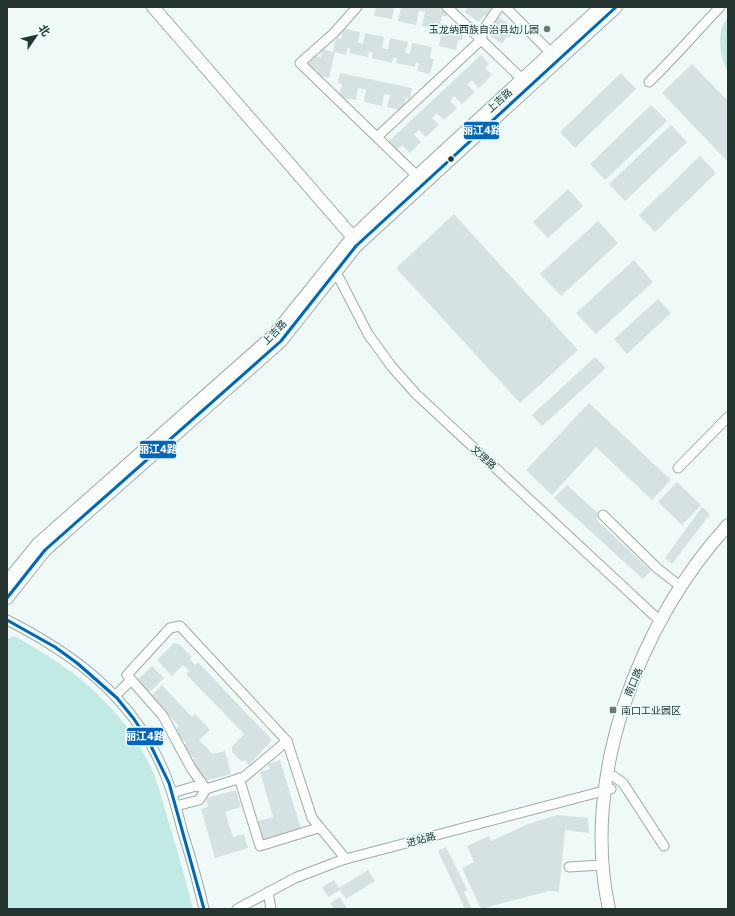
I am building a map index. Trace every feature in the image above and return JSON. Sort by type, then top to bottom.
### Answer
[{"type":"main road","points":[[153,7],[358,238]]},
{"type":"main road","points":[[162,7],[358,238]]},
{"type":"main road","name":"上吉路","points":[[7,582],[38,544],[274,335],[358,238],[417,176],[601,7]]},
{"type":"main road","name":"上吉路","points":[[7,598],[45,550],[281,341],[336,272],[358,238],[616,7]]},
{"type":"main road","name":"南口路","points":[[609,909],[602,865],[601,837],[608,790],[610,755],[620,717],[634,679],[660,621],[680,586],[704,552],[728,525]]},
{"type":"main road","name":"南口路","points":[[616,909],[609,854],[608,790],[629,713],[661,636],[686,590],[728,535]]},
{"type":"street","points":[[357,7],[334,33],[300,63],[417,176]]},
{"type":"street","points":[[447,7],[522,80]]},
{"type":"street","points":[[377,137],[481,40],[484,30],[499,7]]},
{"type":"street","points":[[505,7],[551,53]]},
{"type":"street","points":[[649,82],[674,58],[685,43],[720,7]]},
{"type":"street","name":"文理路","points":[[336,272],[368,334],[392,367],[416,394],[660,621]]},
{"type":"street","points":[[678,468],[728,417]]},
{"type":"street","points":[[603,515],[657,568],[680,586]]},
{"type":"street","points":[[7,620],[60,649],[91,673],[115,696],[148,739],[163,767],[172,793],[205,907]]},
{"type":"street","points":[[206,789],[191,768],[163,716],[127,675],[170,628],[180,626],[287,741],[312,818],[318,828],[346,859]]},
{"type":"street","points":[[115,696],[131,680]]},
{"type":"street","points":[[172,793],[196,786],[206,789],[239,778],[250,773],[287,741]]},
{"type":"street","points":[[613,776],[623,783],[664,846]]},
{"type":"street","points":[[239,778],[260,846],[318,828]]},
{"type":"street","points":[[176,806],[199,800],[206,789]]},
{"type":"street","name":"进站路","points":[[241,908],[268,892],[311,871],[346,859],[608,790]]},
{"type":"street","points":[[569,867],[602,865]]},
{"type":"street","points":[[268,892],[271,909]]},
{"type":"shaded area","points":[[728,18],[728,72],[721,52],[720,37],[721,30]]},
{"type":"shaded area","points":[[14,636],[57,662],[96,692],[113,710],[142,750],[153,772],[161,795],[193,909],[8,909],[7,639]]},
{"type":"building","points":[[376,7],[394,7],[392,19],[374,16]]},
{"type":"building","points":[[401,7],[447,7],[446,16],[442,16],[440,23],[462,28],[461,32],[464,32],[462,40],[458,40],[456,50],[439,46],[442,30],[422,26],[425,12],[419,11],[416,25],[398,21]]},
{"type":"building","points":[[468,7],[492,8],[486,17],[484,15],[479,22],[464,12]]},
{"type":"building","points":[[496,15],[515,29],[509,38],[507,36],[502,44],[487,33],[493,26],[490,24]]},
{"type":"building","points":[[343,28],[360,32],[358,43],[363,44],[365,33],[384,37],[382,48],[388,49],[390,38],[408,42],[405,53],[410,54],[412,43],[432,47],[430,58],[434,59],[430,74],[417,71],[419,63],[416,62],[415,67],[396,63],[397,58],[393,58],[392,63],[372,58],[373,53],[369,52],[368,57],[349,53],[350,48],[348,48],[346,55],[335,52],[329,78],[317,75],[318,70],[308,68],[311,55],[321,57],[322,49],[333,52],[335,41],[337,38],[341,39]]},
{"type":"building","points":[[481,55],[489,64],[485,68],[492,75],[479,88],[472,80],[467,84],[475,92],[462,104],[454,96],[450,101],[457,108],[444,120],[437,113],[432,118],[439,125],[426,137],[419,130],[414,134],[421,142],[410,153],[402,145],[397,150],[389,141]]},
{"type":"building","points":[[692,64],[728,101],[728,162],[662,93]]},
{"type":"building","points":[[340,73],[412,88],[410,99],[406,98],[403,111],[387,107],[390,95],[384,94],[382,106],[364,102],[366,90],[358,88],[356,100],[339,97],[342,84],[338,83]]},
{"type":"building","points":[[621,73],[636,89],[575,148],[560,132]]},
{"type":"building","points":[[651,105],[667,121],[605,180],[590,164]]},
{"type":"building","points":[[671,125],[687,142],[625,201],[609,184]]},
{"type":"building","points":[[700,156],[716,173],[655,232],[639,215]]},
{"type":"building","points":[[568,189],[583,206],[548,238],[533,222]]},
{"type":"building","points":[[454,214],[578,350],[520,403],[396,268]]},
{"type":"building","points":[[598,221],[618,243],[561,296],[540,274]]},
{"type":"building","points":[[634,260],[653,282],[596,334],[576,313]]},
{"type":"building","points":[[658,299],[671,313],[627,354],[614,339]]},
{"type":"building","points":[[595,357],[606,368],[542,426],[532,415]]},
{"type":"building","points":[[589,403],[671,480],[652,500],[596,447],[552,495],[526,470]]},
{"type":"building","points":[[677,482],[701,505],[682,525],[658,502]]},
{"type":"building","points":[[567,485],[600,515],[596,519],[651,571],[643,579],[554,498]]},
{"type":"building","points":[[702,507],[710,514],[672,564],[665,558]]},
{"type":"building","points":[[174,643],[179,644],[192,657],[190,659],[195,665],[198,662],[272,740],[249,765],[245,760],[242,762],[232,752],[232,746],[244,734],[186,674],[189,671],[183,665],[172,676],[157,660]]},
{"type":"building","points":[[152,666],[164,678],[149,693],[137,680]]},
{"type":"building","points":[[162,685],[192,717],[195,714],[210,730],[199,740],[213,754],[225,751],[231,774],[205,781],[189,764],[194,759],[182,746],[186,743],[174,731],[179,726],[151,696]]},
{"type":"building","points":[[280,760],[301,829],[263,840],[258,821],[273,817],[260,772],[270,769],[268,764]]},
{"type":"building","points":[[236,790],[241,807],[225,812],[233,837],[244,834],[248,848],[215,858],[201,809],[208,807],[206,798]]},
{"type":"building","points":[[557,815],[588,818],[589,833],[565,830],[559,892],[549,891],[481,909],[462,868],[474,862],[467,846],[489,836],[491,841],[528,824]]},
{"type":"building","points":[[446,847],[467,890],[464,892],[472,909],[465,909],[438,851]]},
{"type":"building","points":[[368,870],[375,881],[346,899],[340,890],[328,897],[322,887],[334,880],[339,888]]},
{"type":"building","points":[[340,897],[347,909],[334,909],[330,903]]},
{"type":"transit line","name":"丽江4路","points":[[7,598],[45,550],[281,341],[356,246],[616,7]]},
{"type":"transit line","name":"丽江4路","points":[[7,620],[55,647],[77,663],[117,698],[134,719],[149,742],[169,783],[204,909]]},
{"type":"place","name":"玉龙纳西族自治县幼儿园","points":[[547,29]]},
{"type":"place","name":"南口工业园区","points":[[613,710]]}]
